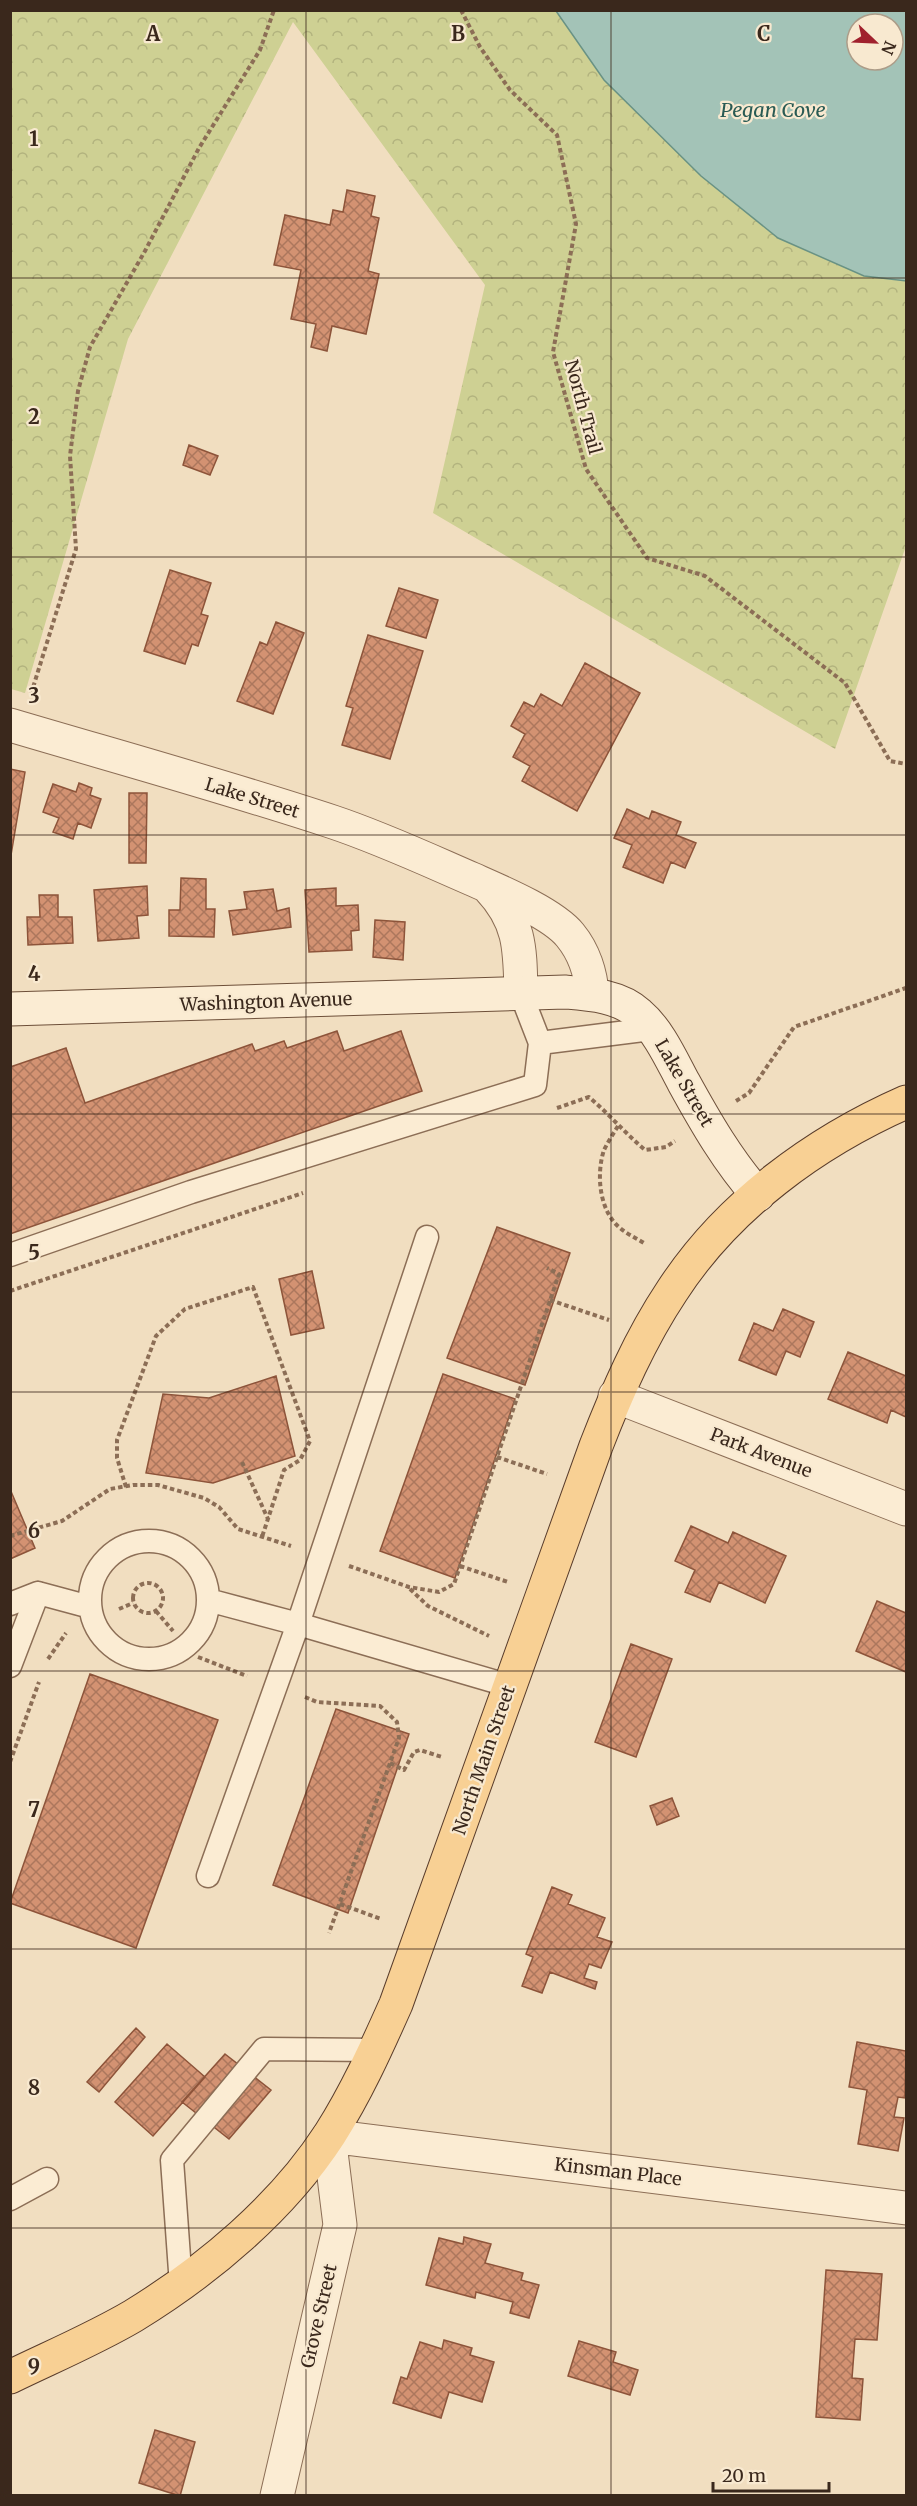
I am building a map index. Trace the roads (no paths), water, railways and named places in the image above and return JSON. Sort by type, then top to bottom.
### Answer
[{"type":"main road","name":"North Main Street","points":[[10,2377],[132,2317],[181,2285],[230,2246],[265,2212],[298,2176],[329,2136],[355,2092],[375,2050],[416,1953],[615,1396],[648,1329],[673,1289],[728,1223],[758,1195],[789,1170],[851,1128],[906,1102]]},
{"type":"street","name":"Lake Street","points":[[14,726],[333,822],[416,854],[488,886],[541,913],[569,934],[584,960],[592,994]]},
{"type":"street","name":"Lake Street","points":[[488,886],[504,904],[518,936],[521,994],[565,992],[592,994],[615,1000],[639,1013],[651,1029],[723,1151],[758,1195]]},
{"type":"street","name":"Washington Avenue","points":[[10,1009],[521,994]]},
{"type":"street","name":"Park Avenue","points":[[615,1396],[906,1509]]},
{"type":"street","name":"Kinsman Place","points":[[329,2136],[906,2208]]},
{"type":"street","name":"Grove Street","points":[[277,2496],[340,2225],[329,2136]]},
{"type":"lane","points":[[10,1255],[191,1192],[535,1085],[540,1043],[521,994]]},
{"type":"lane","points":[[540,1043],[651,1029]]},
{"type":"lane","points":[[208,1876],[298,1624],[427,1237]]},
{"type":"lane","points":[[146,1541],[165,1543],[182,1551],[196,1564],[205,1581],[208,1600],[204,1620],[194,1638],[178,1651],[159,1658],[139,1658],[120,1651],[104,1639],[93,1620],[90,1607],[91,1588],[98,1570],[110,1555],[127,1545],[146,1541]]},
{"type":"lane","points":[[10,1666],[38,1593]]},
{"type":"lane","points":[[10,1604],[38,1593],[90,1607]]},
{"type":"lane","points":[[208,1600],[510,1686]]},
{"type":"lane","points":[[181,2285],[172,2160],[264,2049],[375,2050]]},
{"type":"lane","points":[[10,2199],[47,2179]]},
{"type":"water","name":"Pegan Cove","points":[[556,11],[906,11],[906,281],[864,276],[778,238],[701,176],[604,80]]}]
